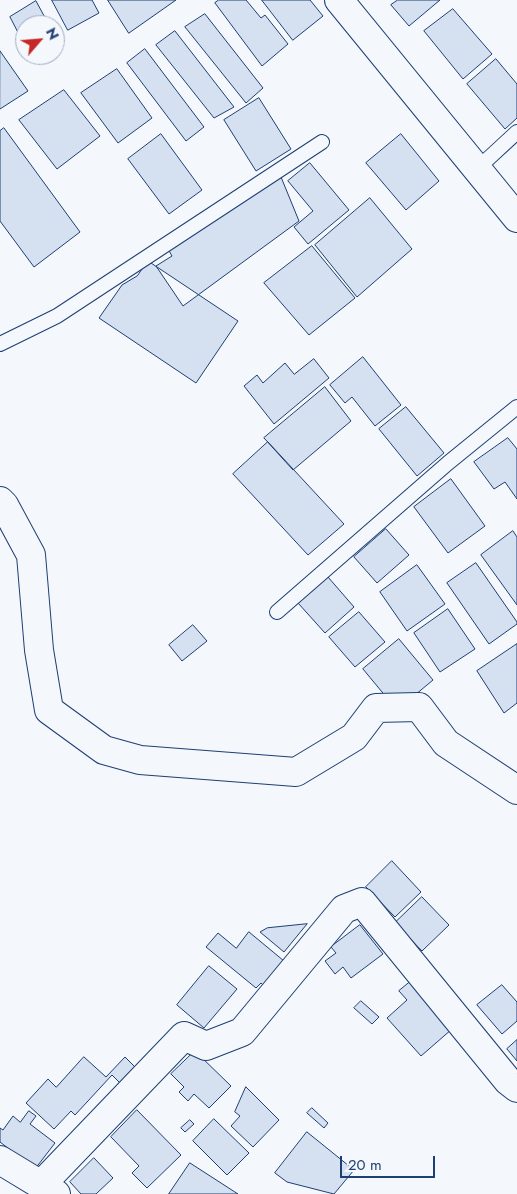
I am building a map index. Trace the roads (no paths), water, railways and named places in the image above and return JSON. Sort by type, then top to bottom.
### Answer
[{"type":"street","points":[[339,0],[517,218]]},
{"type":"street","points":[[0,501],[4,505],[31,556],[39,650],[49,710],[104,750],[140,760],[296,772],[354,737],[376,708],[419,707],[446,743],[517,790]]},
{"type":"street","points":[[0,1160],[48,1189],[184,1036],[206,1046],[242,1032],[344,909],[362,902],[508,1081],[517,1088]]},
{"type":"lane","points":[[477,169],[517,132]]},
{"type":"lane","points":[[0,344],[57,316],[322,142]]},
{"type":"lane","points":[[277,612],[448,463],[517,407]]}]
